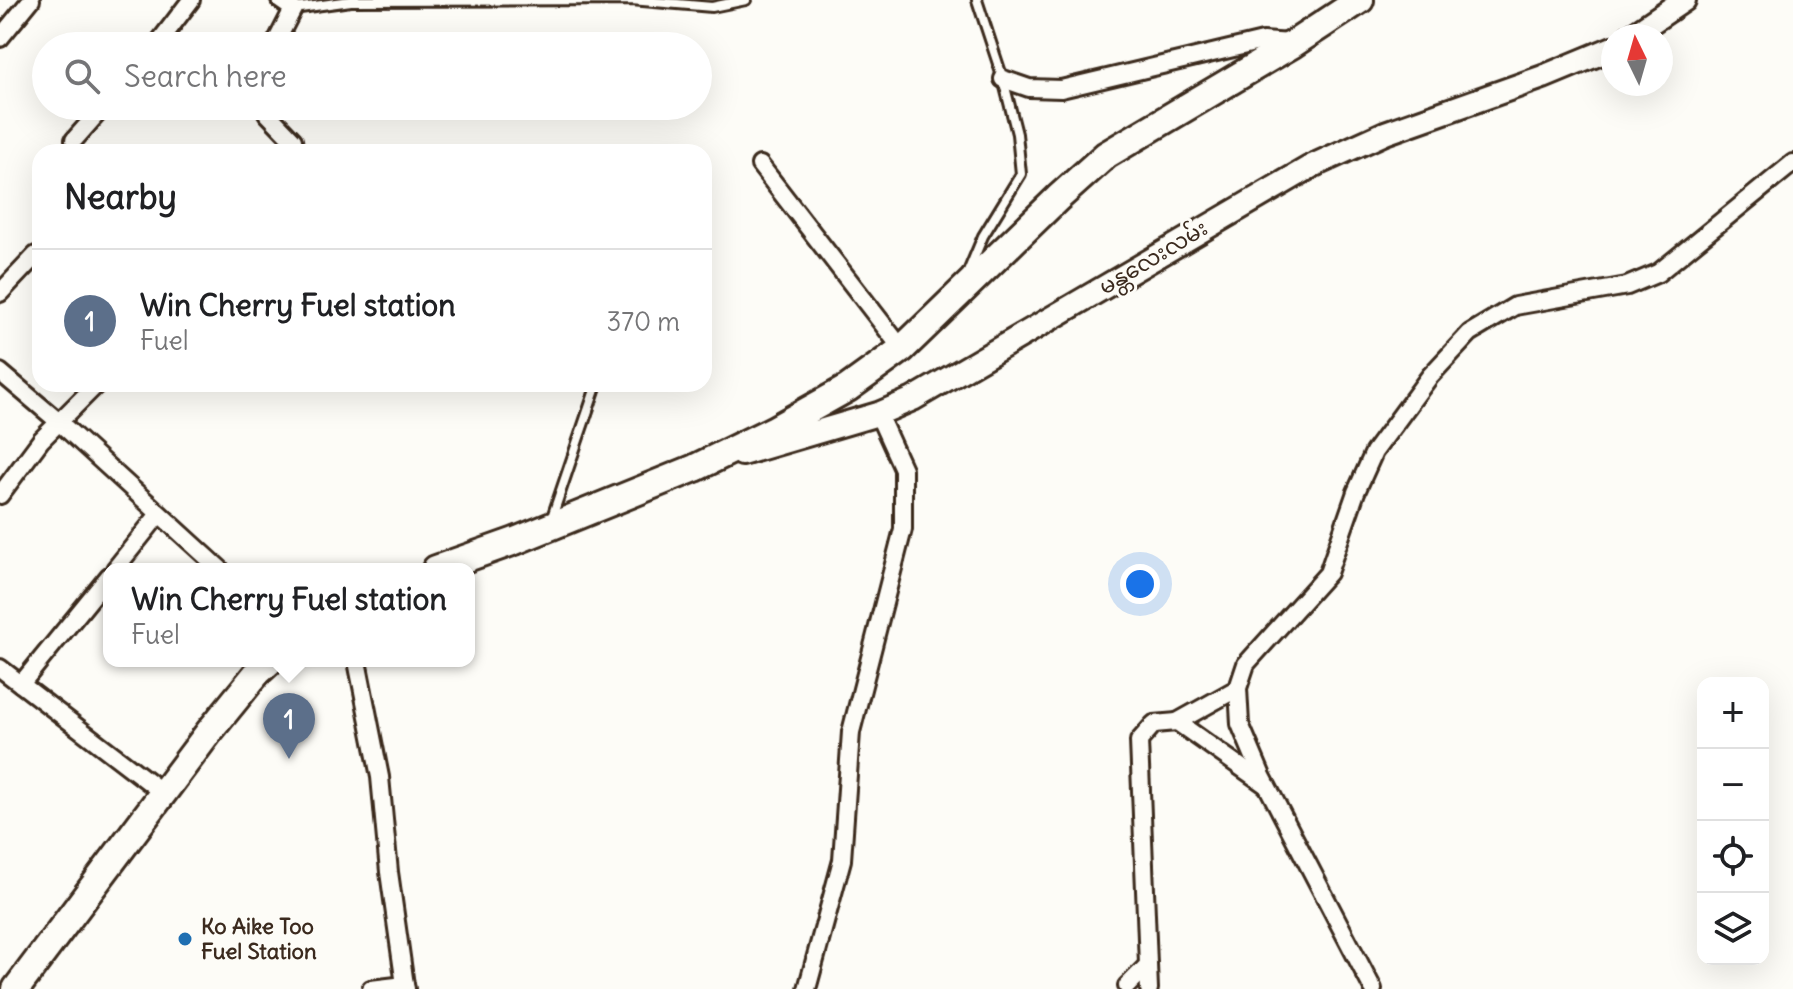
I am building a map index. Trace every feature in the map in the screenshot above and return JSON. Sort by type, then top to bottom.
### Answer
[{"type":"main road","points":[[453,563],[549,528],[695,468],[773,430],[848,388],[902,349],[1106,155],[1293,44],[1360,0]]},
{"type":"main road","points":[[1649,24],[1684,0]]},
{"type":"main road","name":"မန္တလေးလမ်း","points":[[695,468],[878,414],[913,399],[1312,166],[1385,133],[1601,53]]},
{"type":"main road","points":[[16,989],[37,977],[162,792],[228,706],[264,667]]},
{"type":"street","points":[[0,38],[31,0]]},
{"type":"street","points":[[167,32],[191,0]]},
{"type":"street","points":[[277,32],[286,5]]},
{"type":"street","points":[[1003,79],[1029,88],[1061,89],[1263,41],[1293,44]]},
{"type":"street","points":[[74,140],[92,120]]},
{"type":"street","points":[[274,120],[294,144]]},
{"type":"street","points":[[1373,989],[1267,786],[1240,724],[1238,688],[1246,664],[1328,573],[1356,492],[1374,452],[1430,376],[1470,333],[1515,306],[1627,286],[1658,273],[1793,163]]},
{"type":"street","points":[[760,165],[902,349]]},
{"type":"street","points":[[0,293],[32,259]]},
{"type":"street","points":[[0,372],[213,563]]},
{"type":"street","points":[[0,495],[41,440],[89,392]]},
{"type":"street","points":[[807,989],[842,860],[851,732],[903,529],[903,469],[878,414]]},
{"type":"street","points":[[120,563],[159,514]]},
{"type":"street","points":[[21,684],[103,583]]},
{"type":"street","points":[[358,667],[380,777],[406,987],[371,989]]},
{"type":"street","points":[[0,668],[162,792]]},
{"type":"street","points":[[1149,989],[1139,741],[1154,724],[1177,722],[1238,688]]},
{"type":"street","points":[[1177,722],[1267,786]]},
{"type":"street","points":[[1126,988],[1148,965]]},
{"type":"lane","points":[[286,5],[418,0],[631,0],[712,7],[746,0]]},
{"type":"lane","points":[[956,298],[983,236],[1021,174],[1017,134],[977,0]]},
{"type":"lane","points":[[549,528],[594,392]]},
{"type":"place","name":"Win Cherry Fuel station","points":[[289,759]]},
{"type":"place","name":"Ko Aike Too Fuel Station","points":[[185,939]]}]
